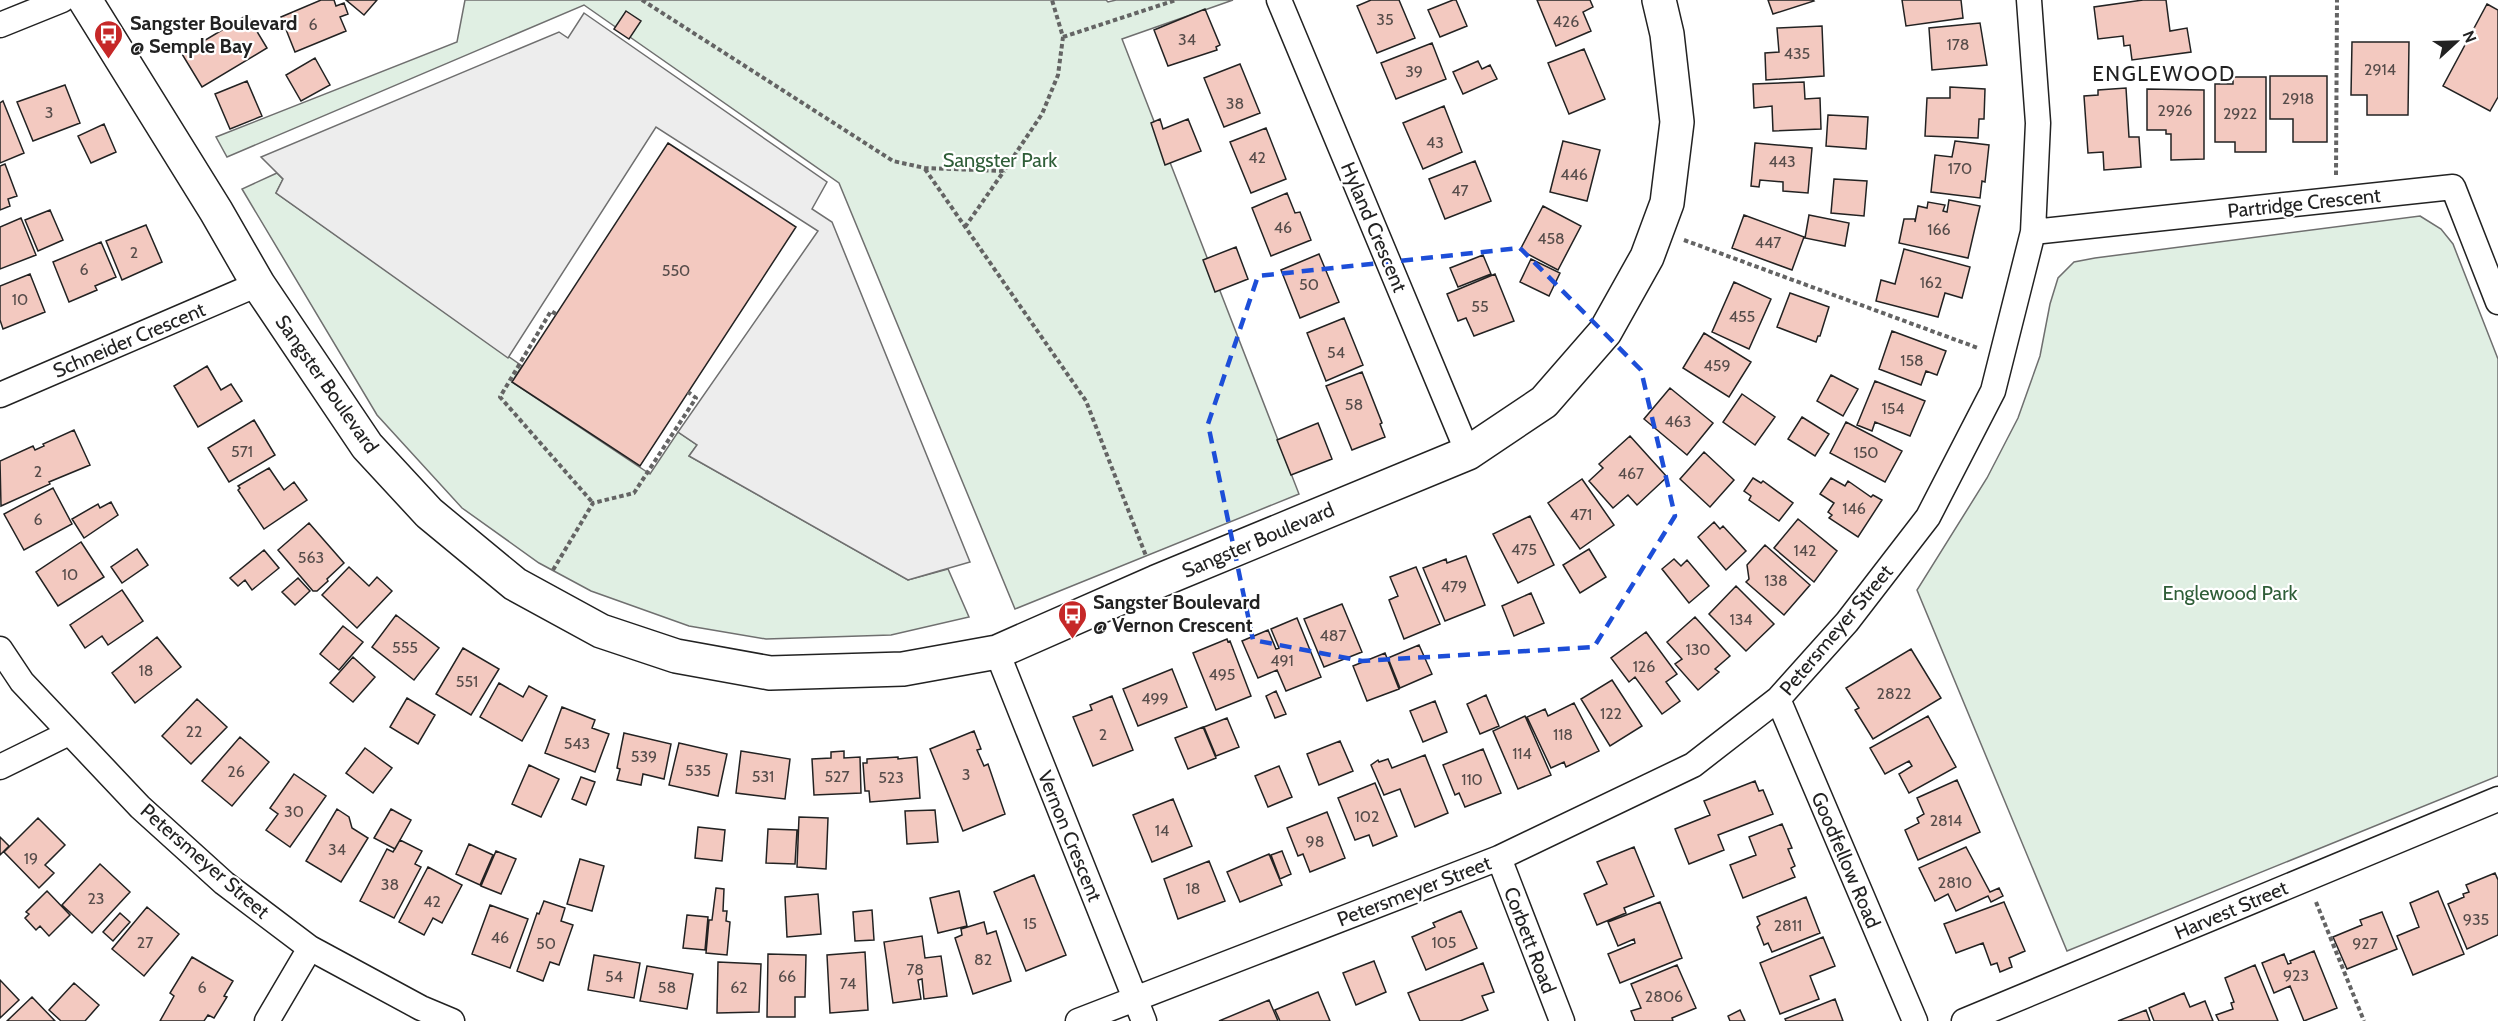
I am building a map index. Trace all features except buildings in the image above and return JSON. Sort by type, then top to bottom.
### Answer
[{"type":"street","points":[[0,25],[62,0]]},
{"type":"street","name":"Sangster Boulevard","points":[[85,0],[216,210],[258,284],[367,446],[429,513],[515,584],[601,631],[676,656],[770,673],[903,669],[997,652],[1156,582],[1468,453],[1544,402],[1605,332],[1647,257],[1667,203],[1677,122],[1667,34],[1659,0]]},
{"type":"street","name":"Hyland Crescent","points":[[1279,0],[1468,453]]},
{"type":"street","name":"Petersmeyer Street","points":[[1078,1021],[1139,1010],[1499,858],[1693,765],[1778,699],[1847,622],[1928,517],[1993,391],[2033,232],[2038,123],[2029,0]]},
{"type":"street","name":"Partridge Crescent","points":[[2033,232],[2453,187],[2498,302]]},
{"type":"street","name":"Schneider Crescent","points":[[0,395],[258,284]]},
{"type":"street","name":"Petersmeyer Street","points":[[0,649],[22,682],[69,733],[140,807],[224,883],[310,948],[421,1008],[452,1021]]},
{"type":"street","name":"Vernon Crescent","points":[[997,652],[1139,1010]]},
{"type":"street","name":"Goodfellow Road","points":[[1778,699],[1915,1021]]},
{"type":"street","points":[[0,767],[69,733]]},
{"type":"street","name":"Harvest Street","points":[[1964,1021],[2498,799]]},
{"type":"street","name":"Corbett Road","points":[[1499,858],[1562,1021]]},
{"type":"street","points":[[267,1021],[310,948]]},
{"type":"path","points":[[642,0],[893,161],[925,168],[1004,171]]},
{"type":"path","points":[[965,228],[1042,114],[1058,75],[1063,37],[1052,0]]},
{"type":"path","points":[[1063,37],[1176,0]]},
{"type":"path","points":[[2336,200],[2337,0]]},
{"type":"path","points":[[925,168],[1086,401],[1156,582]]},
{"type":"path","points":[[1657,230],[2002,356]]},
{"type":"path","points":[[556,314],[551,311],[500,397],[593,502]]},
{"type":"path","points":[[538,596],[593,502],[634,493],[696,398],[688,392]]},
{"type":"path","points":[[2307,879],[2364,1021]]},
{"type":"highlighted area","points":[[1520,248],[1641,370],[1675,516],[1594,647],[1362,661],[1253,640],[1208,424],[1258,276]]},
{"type":"green space","name":"Sangster Park","points":[[465,0],[1106,0],[1108,2],[1116,0],[1233,0],[1122,39],[1299,494],[1015,609],[839,183],[584,5],[227,157],[216,137],[457,42]]},
{"type":"green space","points":[[277,173],[283,179],[276,193],[522,366],[512,382],[650,474],[678,432],[697,445],[689,456],[908,580],[948,569],[969,617],[891,635],[766,639],[689,626],[591,591],[539,563],[462,508],[377,415],[242,189]]},
{"type":"green space","name":"Englewood Park","points":[[2420,216],[2441,229],[2453,244],[2498,359],[2498,776],[2067,951],[1917,590],[1987,478],[2018,418],[2040,356],[2050,304],[2058,278],[2074,262],[2095,258]]},
{"type":"shaded area","points":[[584,13],[827,182],[812,209],[832,222],[970,562],[908,580],[689,456],[697,445],[678,432],[818,231],[656,127],[508,358],[276,193],[283,179],[261,157],[559,32],[568,38]]},
{"type":"place","name":"Sangster Boulevard @ Semple Bay","points":[[109,60]]},
{"type":"place","name":"Sangster Boulevard @ Vernon Crescent","points":[[1072,640]]},
{"type":"district","name":"ENGLEWOOD","points":[[2164,73]]}]
